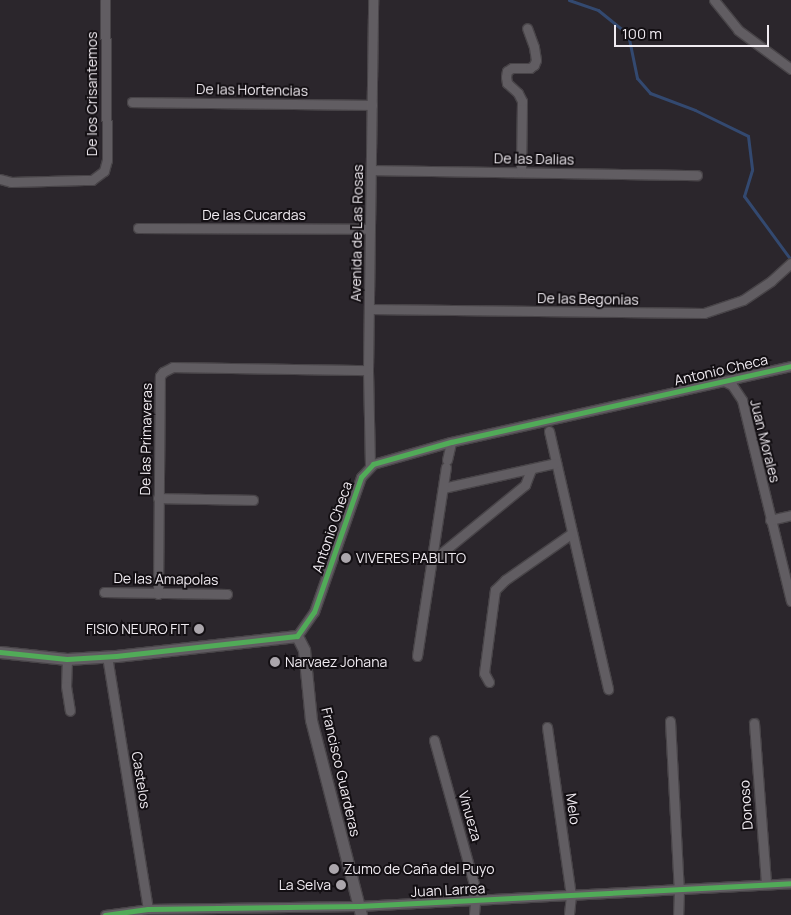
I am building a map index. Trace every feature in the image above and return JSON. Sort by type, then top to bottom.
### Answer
[{"type":"street","name":"De los Crisantemos","points":[[0,180],[11,182],[92,180],[104,171],[107,160],[105,0]]},
{"type":"street","name":"Avenida de Las Rosas","points":[[370,466],[368,370],[373,0]]},
{"type":"street","points":[[714,0],[738,30],[791,69]]},
{"type":"street","points":[[521,172],[522,101],[518,93],[507,83],[506,76],[507,71],[512,68],[530,68],[534,65],[536,60],[534,47],[527,28]]},
{"type":"street","name":"De las Hortencias","points":[[132,102],[372,105]]},
{"type":"street","name":"De las Dalias","points":[[372,170],[697,175]]},
{"type":"street","name":"De las Cucardas","points":[[138,228],[370,229]]},
{"type":"street","name":"De las Begonias","points":[[370,309],[704,313],[743,300],[771,281],[791,263]]},
{"type":"street","name":"Antonio Checa","points":[[297,636],[314,612],[361,477],[370,466],[408,452],[791,366]]},
{"type":"street","name":"De las Primaveras","points":[[158,594],[160,376],[166,369],[173,367],[368,370]]},
{"type":"street","name":"Juan Morales","points":[[724,381],[732,385],[742,400],[791,601]]},
{"type":"street","points":[[549,431],[608,689]]},
{"type":"street","points":[[418,656],[442,488],[451,442]]},
{"type":"street","points":[[442,488],[556,463]]},
{"type":"street","points":[[433,560],[525,485],[531,469]]},
{"type":"street","points":[[158,498],[253,500]]},
{"type":"street","points":[[770,520],[791,515]]},
{"type":"street","points":[[489,682],[484,673],[495,590],[505,580],[572,533]]},
{"type":"street","name":"De las Amapolas","points":[[104,592],[227,594]]},
{"type":"street","points":[[0,652],[67,659],[297,636]]},
{"type":"street","name":"Francisco Guarderas","points":[[297,636],[304,650],[311,720],[360,911]]},
{"type":"street","name":"Castelos","points":[[107,656],[148,909]]},
{"type":"street","points":[[67,659],[66,686],[70,711]]},
{"type":"street","points":[[670,721],[679,890],[678,915]]},
{"type":"street","name":"Donoso","points":[[754,724],[766,884]]},
{"type":"street","name":"Melo","points":[[547,727],[571,895],[569,915]]},
{"type":"street","name":"Vinueza","points":[[434,740],[477,900]]},
{"type":"street","name":"Juan Larrea","points":[[105,915],[148,909],[202,912],[360,911],[477,900],[791,883]]},
{"type":"street","points":[[474,915],[477,900]]},
{"type":"waterway","points":[[569,0],[598,10],[628,34],[637,78],[650,93],[695,110],[748,136],[752,170],[744,196],[791,260]]},
{"type":"cycle path","points":[[0,652],[67,659],[116,656],[297,636],[314,612],[361,477],[373,464],[451,442],[791,366]]},
{"type":"cycle path","points":[[105,915],[148,909],[359,906],[791,883]]},
{"type":"place","name":"VIVERES PABLITO","points":[[346,558]]},
{"type":"place","name":"FISIO NEURO FIT","points":[[199,629]]},
{"type":"place","name":"Narvaez Johana","points":[[275,662]]},
{"type":"place","name":"Zumo de Caña del Puyo","points":[[334,869]]},
{"type":"place","name":"La Selva","points":[[341,885]]}]
